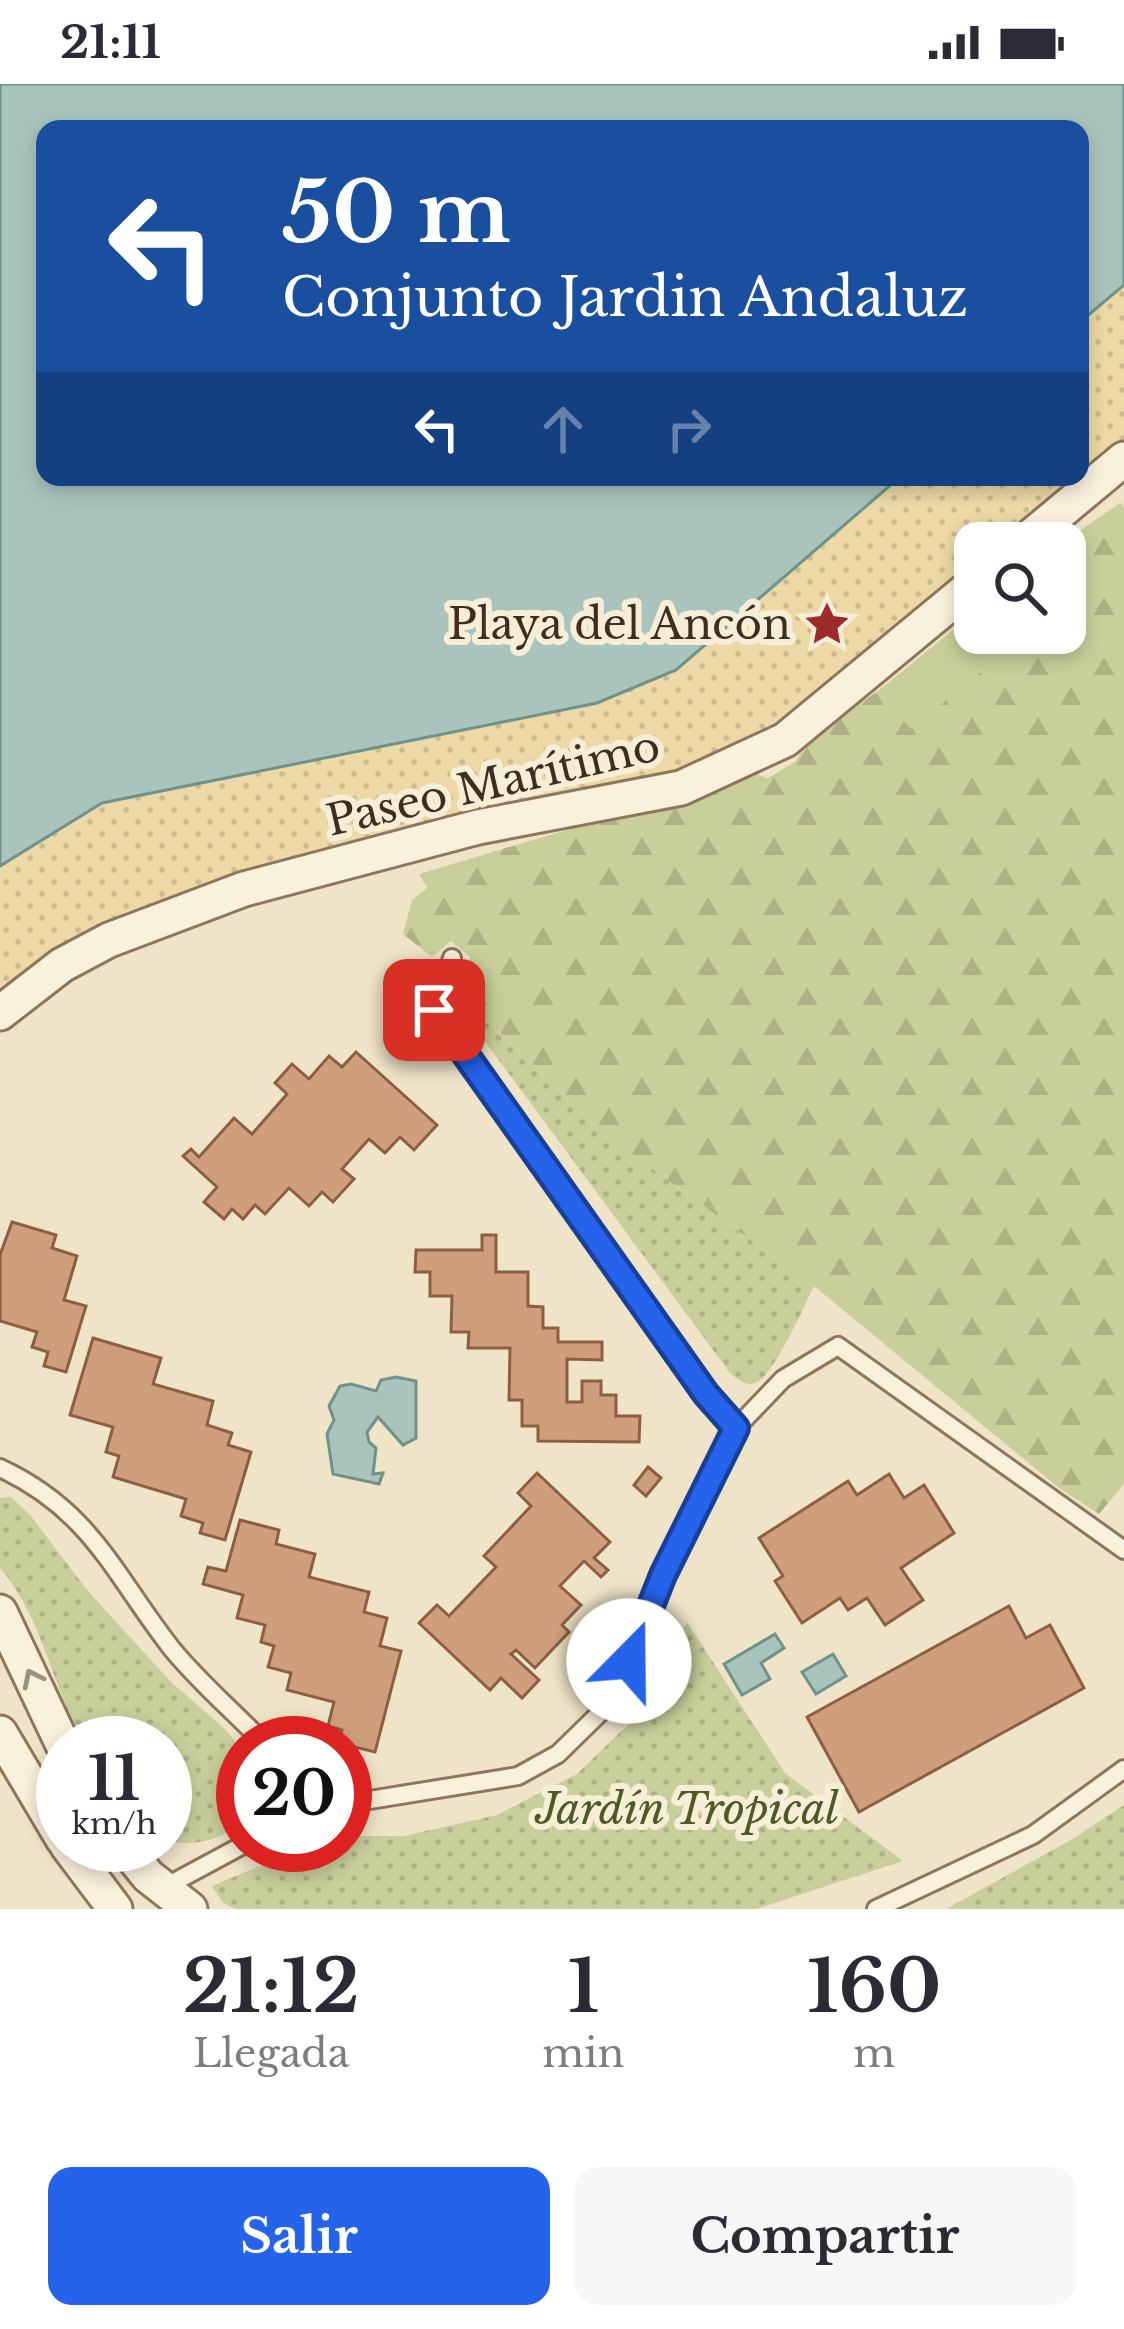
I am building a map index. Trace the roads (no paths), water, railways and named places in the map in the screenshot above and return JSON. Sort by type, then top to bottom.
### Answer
[{"type":"street","points":[[1048,522],[1124,459]]},
{"type":"street","name":"Paseo Marítimo","points":[[0,1013],[62,965],[109,940],[244,889],[478,827],[681,788],[784,740],[954,600]]},
{"type":"street","points":[[0,1612],[50,1716]]},
{"type":"street","points":[[0,1733],[36,1793]]},
{"type":"street","points":[[103,1872],[134,1896]]},
{"type":"lane","points":[[452,958],[434,1010],[706,1394],[736,1428]]},
{"type":"lane","points":[[372,1799],[518,1775],[558,1754],[607,1706],[663,1575],[736,1428],[783,1379],[838,1346],[1124,1550]]},
{"type":"lane","points":[[0,1468],[31,1482],[94,1535],[174,1651],[238,1716]]},
{"type":"lane","points":[[876,1909],[1033,1835],[1124,1768]]},
{"type":"lane","points":[[134,1896],[216,1858]]},
{"type":"water","points":[[0,84],[1124,84],[1124,285],[1089,314],[1089,120],[36,120],[36,486],[890,486],[676,670],[597,703],[102,803],[0,866]]},
{"type":"water","points":[[381,1380],[416,1381],[416,1438],[403,1445],[378,1417],[367,1432],[376,1448],[373,1474],[383,1473],[379,1484],[333,1474],[327,1434],[334,1420],[329,1406],[340,1386],[376,1391]]},
{"type":"water","points":[[775,1634],[784,1648],[761,1663],[770,1679],[742,1695],[724,1664]]},
{"type":"water","points":[[833,1654],[846,1676],[816,1694],[802,1672]]},
{"type":"place","name":"Playa del Ancón","points":[[827,624]]},
{"type":"park label","name":"Jardín Tropical","points":[[687,1809]]}]
